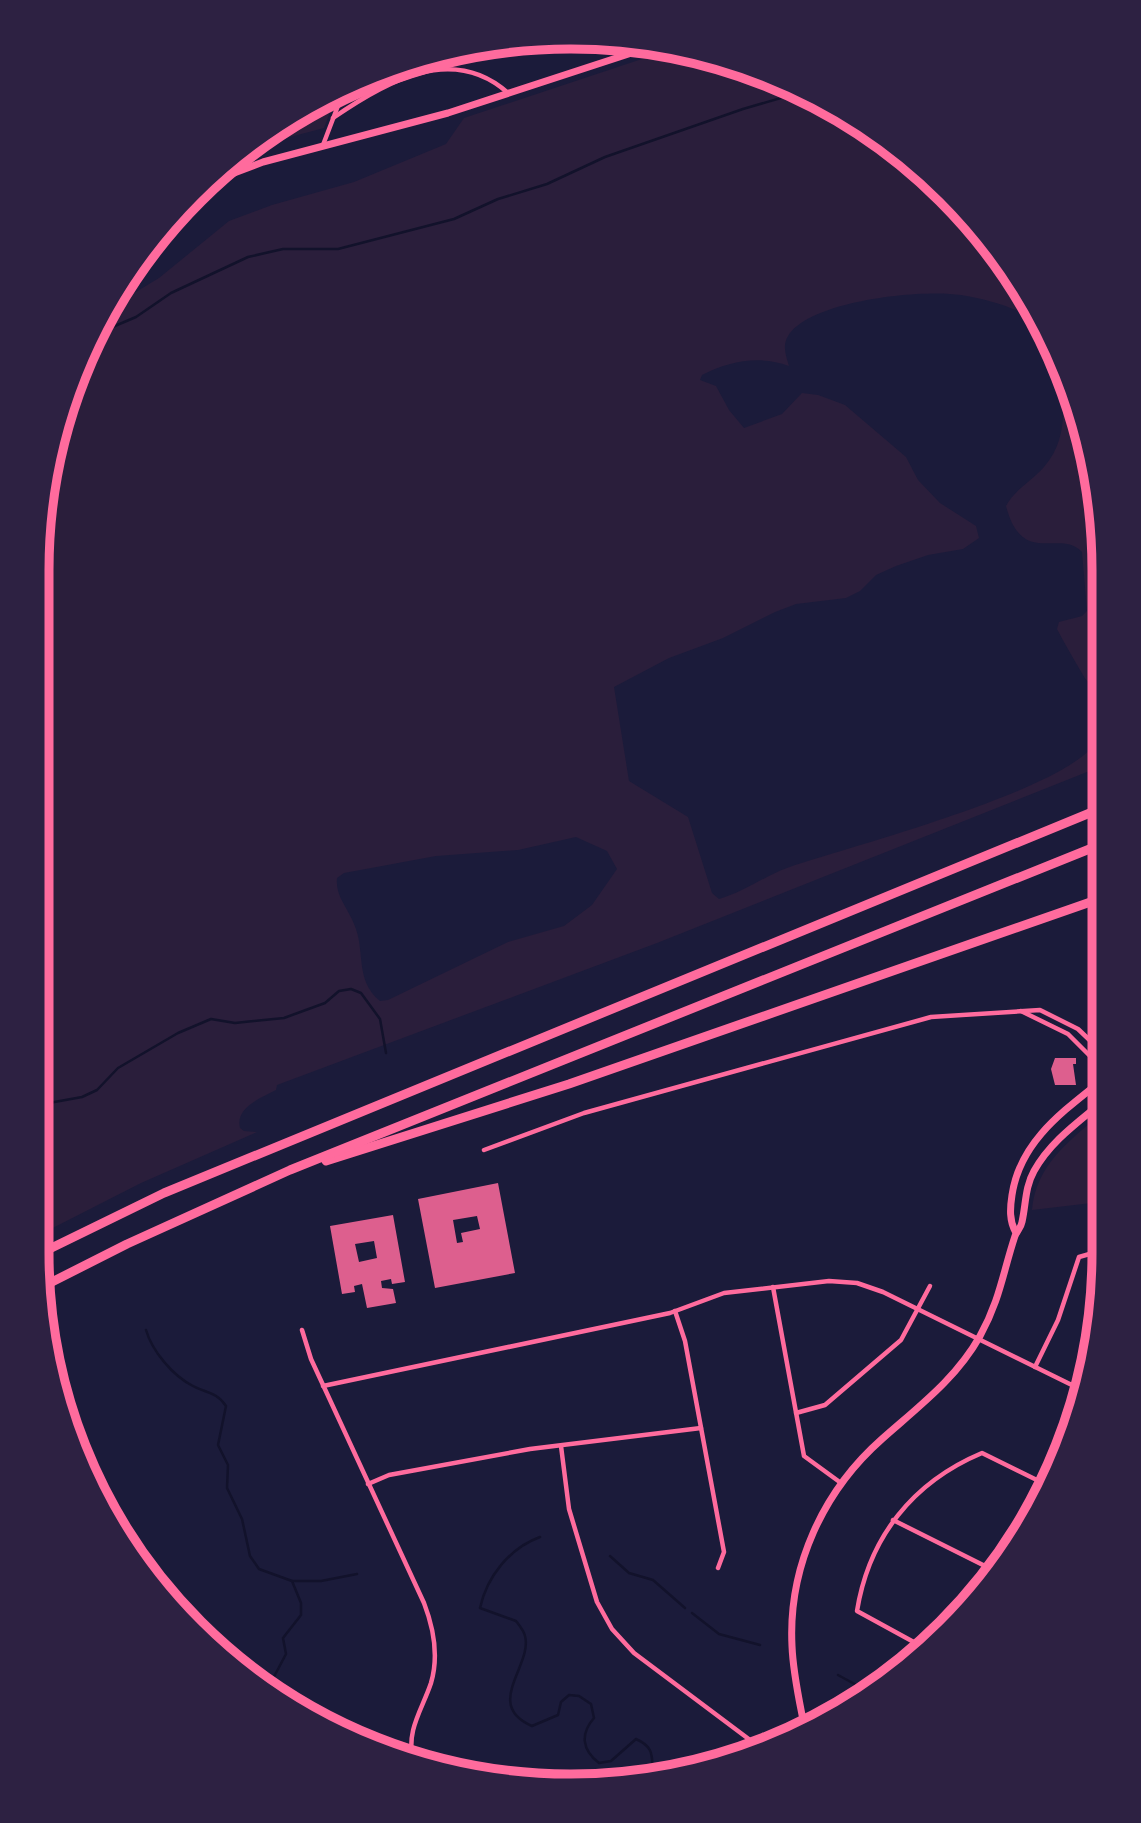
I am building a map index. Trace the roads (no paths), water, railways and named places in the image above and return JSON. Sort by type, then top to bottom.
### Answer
[{"type":"highway","points":[[49,1249],[164,1193],[1092,812]]},
{"type":"highway","points":[[50,1283],[127,1244],[290,1170],[1092,848]]},
{"type":"highway","points":[[290,1170],[356,1153],[569,1084],[1092,902]]},
{"type":"main road","points":[[232,174],[263,162],[509,93],[633,52]]},
{"type":"main road","points":[[1016,1233],[1010,1218],[1012,1197],[1026,1153],[1041,1132],[1092,1089]]},
{"type":"main road","points":[[803,1719],[792,1646],[794,1598],[812,1535],[841,1483],[871,1449],[951,1377],[979,1339],[999,1296],[1016,1233],[1022,1221],[1028,1185],[1039,1163],[1060,1138],[1092,1111]]},
{"type":"street","points":[[333,118],[389,84],[443,68],[453,67],[474,72],[493,80],[509,93]]},
{"type":"street","points":[[323,146],[339,104]]},
{"type":"street","points":[[484,1150],[584,1113],[900,1024],[958,1013],[1032,1009],[1060,1018],[1079,1029],[1092,1042]]},
{"type":"street","points":[[1021,1011],[1068,1034],[1092,1058]]},
{"type":"street","points":[[1035,1367],[1058,1320],[1079,1257],[1092,1253]]},
{"type":"street","points":[[323,1387],[675,1311],[714,1295],[829,1281],[857,1283],[1074,1386]]},
{"type":"street","points":[[796,1413],[825,1405],[901,1340],[930,1286]]},
{"type":"street","points":[[773,1287],[804,1456],[841,1483]]},
{"type":"street","points":[[675,1311],[685,1341],[724,1552],[718,1569]]},
{"type":"street","points":[[302,1330],[323,1387],[424,1603],[433,1633],[433,1675],[412,1728],[411,1748]]},
{"type":"street","points":[[368,1484],[389,1475],[561,1446],[701,1428]]},
{"type":"street","points":[[561,1446],[569,1509],[597,1601],[612,1629],[634,1653],[751,1741]]},
{"type":"street","points":[[916,1643],[857,1611],[872,1556],[893,1520],[932,1480],[982,1453],[1039,1481]]},
{"type":"street","points":[[893,1520],[986,1567]]},
{"type":"waterway","points":[[109,328],[136,317],[171,293],[248,257],[283,249],[338,249],[454,219],[498,199],[547,184],[605,157],[786,96]]},
{"type":"waterway","points":[[49,1103],[82,1097],[97,1090],[118,1068],[178,1033],[211,1019],[235,1023],[284,1018],[325,1003],[339,991],[351,989],[361,993],[380,1019],[386,1053]]},
{"type":"waterway","points":[[146,1330],[158,1354],[171,1369],[185,1382],[215,1395],[226,1406],[218,1445],[228,1465],[227,1488],[242,1519],[250,1556],[259,1569],[292,1581],[301,1603],[301,1615],[283,1638],[286,1654],[272,1680]]},
{"type":"waterway","points":[[540,1537],[519,1548],[501,1565],[488,1585],[480,1608],[516,1621],[524,1634],[526,1647],[513,1684],[511,1707],[518,1717],[532,1726],[558,1715],[561,1702],[569,1695],[579,1696],[591,1704],[594,1718],[586,1730],[585,1742],[593,1758],[599,1763],[611,1761],[636,1739],[650,1750],[653,1768]]},
{"type":"waterway","points":[[610,1556],[629,1573],[653,1580],[685,1608]]},
{"type":"waterway","points":[[292,1581],[321,1581],[357,1574]]},
{"type":"waterway","points":[[692,1613],[719,1634],[760,1645]]},
{"type":"waterway","points":[[838,1675],[859,1687]]}]
